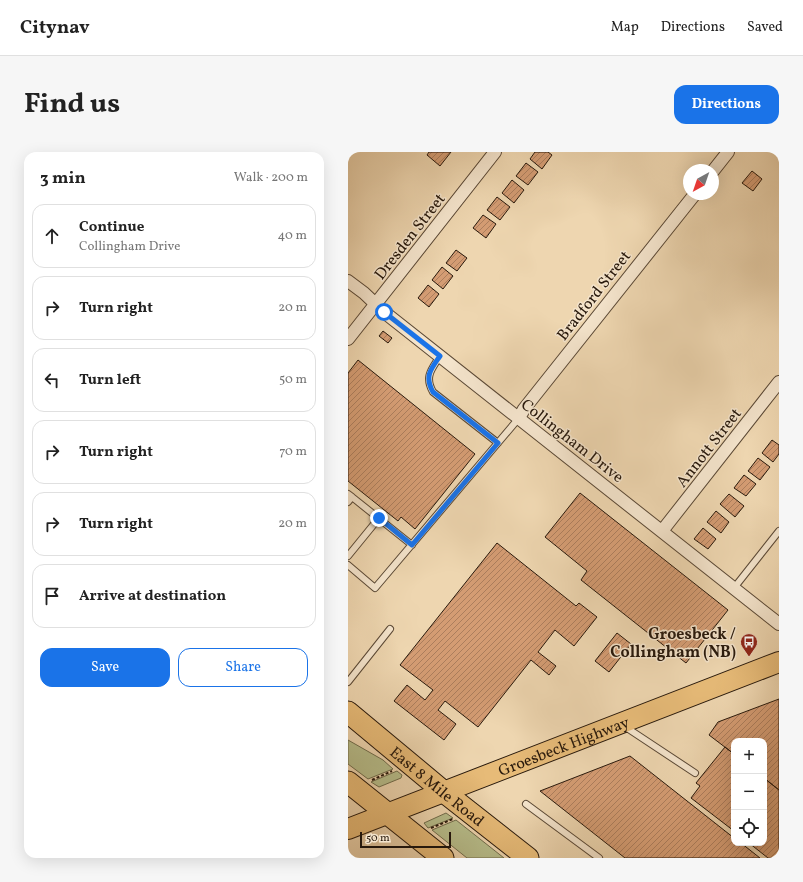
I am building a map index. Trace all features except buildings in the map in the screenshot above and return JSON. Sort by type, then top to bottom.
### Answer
[{"type":"highway","name":"East 8 Mile Road","points":[[348,712],[444,792],[528,858]]},
{"type":"highway","points":[[348,782],[441,857]]},
{"type":"main road","name":"Groesbeck Highway","points":[[348,829],[779,662]]},
{"type":"street","name":"Dresden Street","points":[[348,339],[496,152]]},
{"type":"street","points":[[719,164],[728,152]]},
{"type":"street","name":"Bradford Street","points":[[519,418],[524,409],[690,200]]},
{"type":"street","name":"Collingham Drive","points":[[348,281],[440,356],[779,624]]},
{"type":"street","name":"Annott Street","points":[[662,531],[779,382]]},
{"type":"lane","points":[[440,356],[428,378],[429,385],[433,392],[498,443]]},
{"type":"lane","points":[[348,566],[376,588],[519,418]]},
{"type":"lane","points":[[349,498],[379,518],[412,545]]},
{"type":"lane","points":[[348,556],[379,518]]},
{"type":"lane","points":[[734,588],[779,531]]},
{"type":"lane","points":[[348,682],[390,629]]},
{"type":"lane","points":[[621,724],[694,773]]},
{"type":"lane","points":[[526,804],[599,858]]},
{"type":"path","points":[[370,781],[395,770]]},
{"type":"path","points":[[430,829],[454,819]]},
{"type":"green space","points":[[348,740],[383,760],[393,769],[368,779],[348,764]]},
{"type":"green space","points":[[397,771],[402,775],[401,778],[379,787],[371,782]]},
{"type":"green space","points":[[446,813],[453,818],[428,828],[424,823]]},
{"type":"green space","points":[[456,820],[504,858],[467,858],[432,830]]},
{"type":"place","name":"Groesbeck / Collingham (NB)","points":[[749,657]]},
{"type":"route","points":[[379,518],[412,545],[498,443],[433,392],[429,385],[428,378],[440,356],[384,312]]}]
